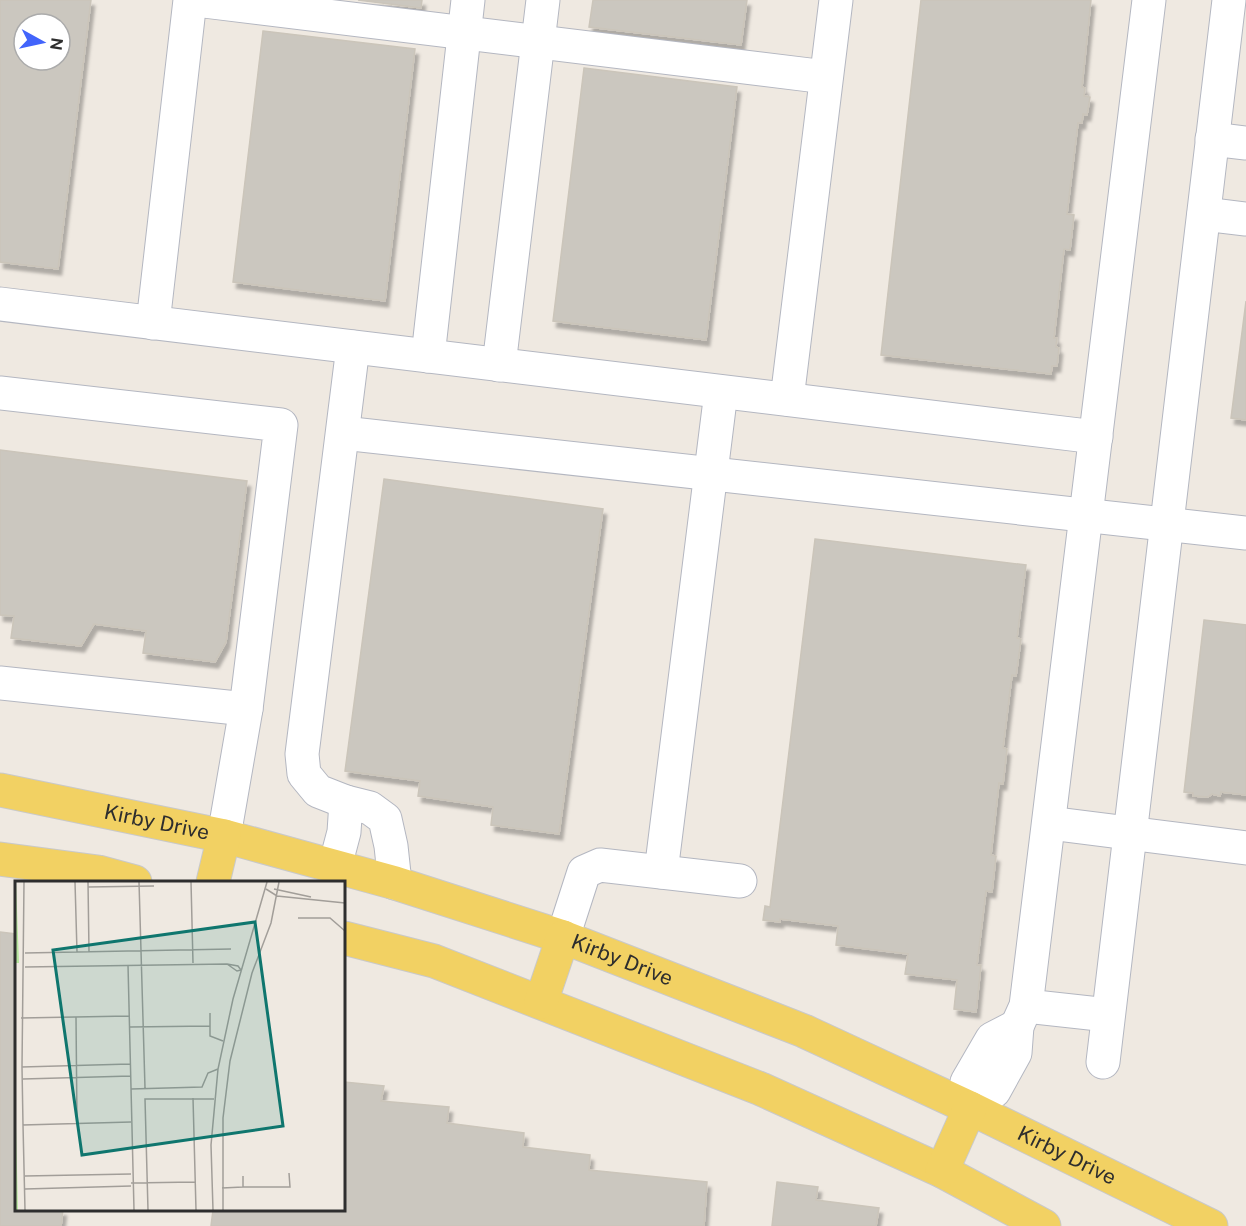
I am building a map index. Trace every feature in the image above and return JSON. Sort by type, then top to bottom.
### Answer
[{"type":"main road","name":"Kirby Drive","points":[[0,790],[224,836],[395,883],[563,937],[804,1031],[970,1108],[1211,1226]]},
{"type":"main road","points":[[213,881],[224,836]]},
{"type":"main road","points":[[0,859],[98,872],[131,881]]},
{"type":"main road","points":[[541,1002],[563,937]]},
{"type":"main road","points":[[345,938],[435,961],[761,1089],[942,1171],[1044,1226]]},
{"type":"main road","points":[[942,1171],[970,1108]]},
{"type":"lane","points":[[153,323],[190,0]]},
{"type":"lane","points":[[196,0],[826,77]]},
{"type":"lane","points":[[428,356],[468,0]]},
{"type":"lane","points":[[499,365],[543,0]]},
{"type":"lane","points":[[787,399],[836,0]]},
{"type":"lane","points":[[970,1108],[994,1091],[1015,1053],[1022,1016],[1048,823],[1149,0]]},
{"type":"lane","points":[[1103,1062],[1229,0]]},
{"type":"lane","points":[[1212,140],[1246,143]]},
{"type":"lane","points":[[1204,214],[1246,219]]},
{"type":"lane","points":[[0,304],[1096,436]]},
{"type":"lane","points":[[353,347],[302,754],[304,774],[318,791],[370,808],[385,819],[395,883]]},
{"type":"lane","points":[[661,872],[721,392]]},
{"type":"lane","points":[[0,393],[281,425],[246,709],[224,836]]},
{"type":"lane","points":[[343,433],[1167,525],[1245,527]]},
{"type":"lane","points":[[0,683],[246,709]]},
{"type":"lane","points":[[335,866],[344,832],[346,802]]},
{"type":"lane","points":[[1048,823],[1246,848]]},
{"type":"lane","points":[[563,937],[584,872],[600,865],[740,881]]},
{"type":"lane","points":[[1022,1016],[1108,1015]]},
{"type":"building","points":[[0,0],[91,0],[58,269],[0,262]]},
{"type":"building","points":[[358,0],[422,0],[421,8]]},
{"type":"building","points":[[593,0],[747,0],[741,45],[589,27]]},
{"type":"building","points":[[921,0],[1091,0],[1082,87],[1085,88],[1084,96],[1090,97],[1087,115],[1083,114],[1082,123],[1078,123],[1067,214],[1074,215],[1070,250],[1064,249],[1054,338],[1057,338],[1056,347],[1059,348],[1057,366],[1052,366],[1051,374],[881,355]]},
{"type":"building","points":[[263,31],[415,49],[385,301],[233,282]]},
{"type":"building","points":[[584,68],[737,87],[706,340],[553,321]]},
{"type":"building","points":[[1246,301],[1246,420],[1231,418]]},
{"type":"building","points":[[0,450],[247,481],[226,642],[215,662],[143,653],[146,631],[94,624],[81,646],[11,638],[14,616],[0,615]]},
{"type":"building","points":[[384,479],[603,509],[559,834],[491,825],[493,807],[418,796],[420,781],[345,771]]},
{"type":"building","points":[[815,539],[1026,565],[1017,638],[1021,639],[1016,676],[1012,675],[1003,748],[1007,749],[1003,784],[999,783],[991,855],[996,856],[992,892],[986,891],[977,965],[981,965],[976,1012],[954,1009],[957,980],[905,974],[908,954],[836,945],[838,926],[780,919],[780,922],[763,920],[765,906],[770,907]]},
{"type":"building","points":[[1204,620],[1246,625],[1246,795],[1221,792],[1220,796],[1212,794],[1208,797],[1193,796],[1193,793],[1184,792]]},
{"type":"building","points":[[0,932],[15,934],[15,1211],[63,1211],[61,1226],[0,1226]]},
{"type":"building","points":[[345,1082],[384,1086],[381,1101],[449,1107],[447,1123],[524,1133],[523,1147],[590,1155],[589,1170],[707,1182],[704,1226],[211,1226],[213,1211],[345,1211]]},
{"type":"building","points":[[777,1182],[818,1187],[816,1200],[879,1208],[876,1226],[772,1226]]}]
